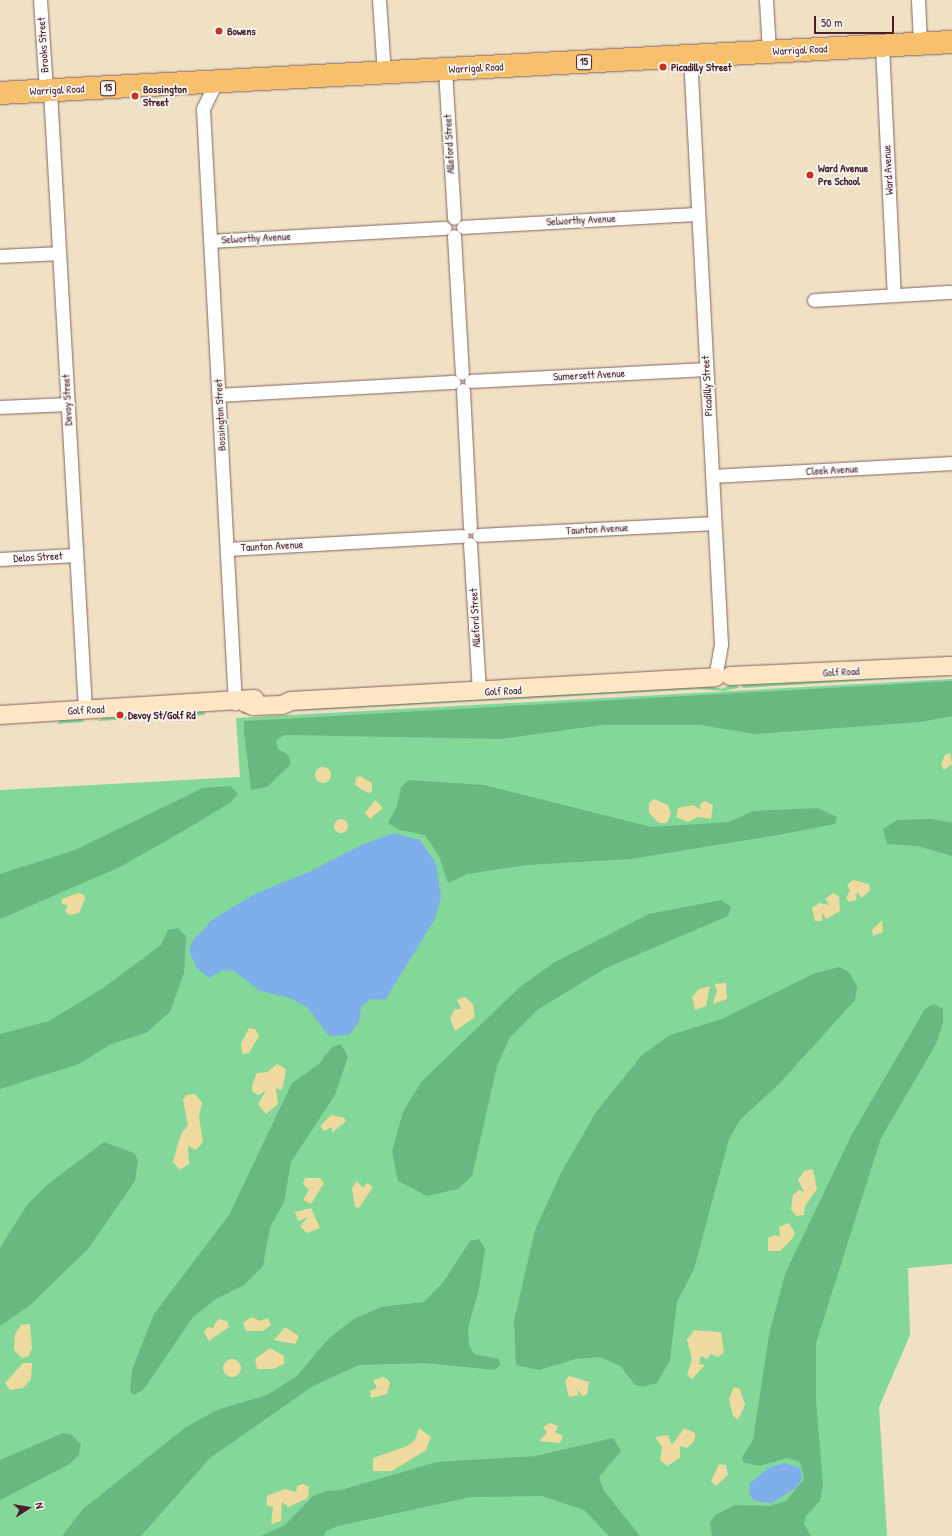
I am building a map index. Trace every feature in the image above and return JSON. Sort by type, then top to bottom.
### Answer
[{"type":"highway","name":"Warrigal Road","points":[[0,93],[952,42]]},
{"type":"street","name":"Brooks Street","points":[[40,0],[48,91]]},
{"type":"street","points":[[379,0],[384,73]]},
{"type":"street","points":[[766,0],[769,52]]},
{"type":"street","points":[[918,0],[920,43]]},
{"type":"street","name":"Ward Avenue","points":[[882,46],[894,295]]},
{"type":"street","name":"Picadilly Street","points":[[690,56],[713,476],[722,674]]},
{"type":"street","name":"Alleford Street","points":[[445,70],[479,692]]},
{"type":"street","name":"Bossington Street","points":[[216,82],[203,109],[227,549],[240,703]]},
{"type":"street","name":"Devoy Street","points":[[48,91],[59,253],[85,710]]},
{"type":"street","name":"Selworthy Avenue","points":[[211,241],[698,214]]},
{"type":"street","points":[[0,256],[59,253]]},
{"type":"street","points":[[814,300],[950,292]]},
{"type":"street","name":"Sumersett Avenue","points":[[219,395],[706,369]]},
{"type":"street","points":[[0,407],[68,404]]},
{"type":"street","name":"Cleek Avenue","points":[[713,476],[952,463]]},
{"type":"street","name":"Taunton Avenue","points":[[227,549],[714,523]]},
{"type":"street","name":"Delos Street","points":[[0,559],[76,555]]},
{"type":"street","name":"Golf Road","points":[[0,715],[240,703],[253,706],[291,701],[479,692],[722,674],[952,666]]},
{"type":"green space","points":[[952,672],[952,675],[743,688],[742,684]]},
{"type":"green space","points":[[952,679],[952,1264],[908,1268],[910,1335],[879,1407],[887,1536],[0,1536],[0,790],[240,777],[236,718]]},
{"type":"green space","points":[[952,681],[952,716],[921,722],[755,734],[700,725],[602,725],[500,739],[285,735],[276,740],[278,749],[288,755],[291,764],[267,787],[251,790],[244,731],[244,721]]},
{"type":"green space","points":[[734,683],[739,688],[724,691],[697,689],[242,714],[242,710],[709,686],[722,689]]},
{"type":"green space","points":[[204,711],[205,715],[168,717],[170,713]]},
{"type":"green space","points":[[112,715],[132,716],[134,719],[97,721]]},
{"type":"green space","points":[[83,719],[84,722],[58,724],[60,720]]},
{"type":"green space","points":[[409,780],[484,785],[651,827],[729,822],[753,811],[817,808],[837,817],[835,824],[783,834],[631,859],[527,865],[467,874],[448,883],[439,856],[425,835],[400,830],[388,823],[397,806],[401,787]]},
{"type":"green space","points":[[231,786],[238,794],[230,803],[185,830],[120,867],[0,919],[0,874],[75,850],[203,788]]},
{"type":"green space","points":[[931,819],[952,823],[952,856],[918,846],[887,844],[883,829],[897,820]]},
{"type":"green space","points":[[721,900],[731,907],[728,916],[606,968],[537,1010],[510,1037],[497,1066],[472,1176],[458,1189],[427,1196],[398,1181],[392,1151],[403,1112],[421,1082],[521,986],[555,962],[649,914]]},
{"type":"green space","points":[[178,928],[186,936],[184,973],[170,1012],[146,1033],[111,1044],[79,1064],[0,1089],[0,1034],[49,1021],[103,988],[161,945],[168,930]]},
{"type":"green space","points":[[839,967],[849,972],[857,986],[855,1000],[779,1084],[740,1120],[729,1139],[694,1269],[677,1302],[670,1360],[657,1383],[643,1387],[635,1385],[620,1366],[600,1357],[576,1359],[539,1370],[516,1365],[514,1321],[535,1230],[561,1173],[596,1112],[642,1055],[670,1035],[722,1019],[815,973]]},
{"type":"green space","points":[[933,1004],[943,1009],[943,1023],[936,1044],[881,1138],[816,1343],[816,1400],[823,1484],[820,1501],[806,1516],[804,1524],[811,1536],[712,1536],[710,1522],[715,1515],[735,1505],[770,1506],[786,1501],[804,1479],[800,1462],[787,1458],[759,1466],[743,1462],[742,1457],[753,1440],[769,1335],[785,1274],[852,1134],[925,1009]]},
{"type":"green space","points":[[341,1044],[348,1057],[335,1095],[291,1162],[284,1202],[270,1227],[263,1266],[244,1285],[216,1299],[193,1317],[144,1389],[134,1395],[130,1392],[132,1370],[154,1314],[229,1215],[292,1083],[319,1064],[332,1047]]},
{"type":"green space","points":[[104,1142],[134,1153],[138,1161],[135,1181],[88,1249],[29,1306],[0,1326],[0,1248],[27,1205],[48,1184]]},
{"type":"green space","points":[[479,1239],[485,1249],[479,1289],[468,1328],[469,1345],[474,1354],[499,1359],[500,1365],[495,1370],[424,1363],[359,1365],[313,1386],[210,1458],[141,1536],[62,1536],[83,1509],[186,1427],[217,1410],[267,1395],[297,1376],[329,1338],[354,1319],[381,1307],[424,1302],[444,1281],[470,1241]]},
{"type":"green space","points":[[63,1433],[72,1435],[81,1444],[79,1455],[68,1465],[0,1500],[0,1460]]},
{"type":"green space","points":[[613,1438],[621,1451],[599,1477],[604,1491],[640,1536],[609,1536],[584,1510],[542,1496],[471,1497],[338,1526],[326,1531],[324,1536],[261,1536],[285,1525],[313,1496],[326,1491],[341,1490],[437,1462],[535,1456]]},
{"type":"sand","points":[[950,753],[952,764],[944,770],[941,765],[945,755]]},
{"type":"sand","points":[[323,767],[329,769],[331,775],[329,781],[323,783],[317,781],[315,775],[317,769]]},
{"type":"sand","points":[[360,776],[372,783],[372,792],[368,793],[355,785],[356,778]]},
{"type":"sand","points":[[654,799],[668,805],[671,814],[667,823],[659,823],[649,813],[649,803]]},
{"type":"sand","points":[[375,800],[383,808],[370,819],[365,813]]},
{"type":"sand","points":[[705,801],[713,805],[711,819],[698,817],[688,822],[676,817],[678,808],[693,805],[701,810],[700,804]]},
{"type":"sand","points":[[338,819],[344,819],[348,823],[348,829],[344,833],[338,833],[334,829],[334,823]]},
{"type":"sand","points":[[853,880],[869,884],[870,891],[861,898],[857,891],[856,900],[849,902],[846,898],[850,890],[847,885]]},
{"type":"sand","points":[[78,893],[84,895],[85,899],[79,913],[69,915],[65,911],[68,905],[62,904],[62,899]]},
{"type":"sand","points":[[833,893],[839,896],[840,911],[826,919],[822,912],[822,921],[815,921],[812,908],[819,903],[830,905],[825,899]]},
{"type":"sand","points":[[882,920],[883,932],[873,936],[872,930]]},
{"type":"sand","points":[[726,983],[727,999],[713,1004],[717,990],[714,984]]},
{"type":"sand","points":[[710,986],[706,1006],[695,1010],[692,997],[699,989]]},
{"type":"sand","points":[[465,997],[473,1004],[475,1017],[455,1031],[450,1018],[455,1009],[461,1009],[457,1000]]},
{"type":"sand","points":[[249,1028],[255,1029],[259,1036],[249,1053],[242,1054],[241,1044]]},
{"type":"sand","points":[[277,1064],[286,1069],[283,1086],[281,1090],[276,1088],[278,1104],[266,1114],[258,1104],[266,1091],[258,1095],[252,1091],[252,1086],[257,1073],[267,1072]]},
{"type":"sand","points":[[195,1094],[202,1102],[199,1117],[203,1142],[196,1150],[188,1146],[189,1164],[180,1170],[173,1162],[181,1134],[188,1125],[183,1100],[186,1095]]},
{"type":"sand","points":[[331,1115],[343,1117],[346,1121],[332,1133],[332,1127],[324,1131],[320,1126]]},
{"type":"sand","points":[[813,1169],[817,1189],[805,1206],[804,1215],[796,1216],[791,1209],[793,1195],[799,1190],[804,1192],[798,1180],[804,1171]]},
{"type":"sand","points":[[305,1178],[320,1178],[324,1183],[311,1204],[303,1200],[309,1190],[303,1184]]},
{"type":"sand","points":[[357,1181],[363,1188],[367,1183],[373,1187],[359,1208],[355,1207],[352,1188]]},
{"type":"sand","points":[[311,1208],[320,1228],[307,1233],[300,1226],[308,1217],[298,1221],[295,1212]]},
{"type":"sand","points":[[789,1223],[795,1233],[792,1239],[780,1251],[768,1251],[768,1238],[775,1235],[780,1237],[779,1227]]},
{"type":"sand","points":[[251,1317],[260,1321],[268,1318],[271,1325],[263,1331],[246,1331],[243,1323]]},
{"type":"sand","points":[[218,1319],[227,1321],[229,1327],[209,1341],[204,1332],[208,1327],[213,1328]]},
{"type":"sand","points":[[30,1324],[32,1348],[29,1356],[22,1358],[14,1350],[15,1334],[21,1325]]},
{"type":"sand","points":[[285,1327],[299,1336],[295,1344],[274,1340]]},
{"type":"sand","points":[[694,1330],[721,1332],[724,1352],[718,1357],[711,1354],[707,1359],[701,1356],[699,1364],[705,1365],[692,1379],[687,1375],[692,1359],[687,1340]]},
{"type":"sand","points":[[270,1348],[284,1356],[284,1364],[273,1369],[257,1369],[255,1359]]},
{"type":"sand","points":[[228,1359],[236,1359],[241,1364],[239,1375],[236,1377],[228,1377],[223,1372],[223,1364]]},
{"type":"sand","points":[[23,1363],[32,1363],[31,1379],[23,1388],[10,1390],[5,1383]]},
{"type":"sand","points":[[569,1376],[589,1382],[587,1395],[582,1396],[576,1387],[579,1395],[569,1397],[565,1381]]},
{"type":"sand","points":[[384,1377],[390,1382],[387,1394],[371,1398],[370,1391],[377,1388],[373,1380]]},
{"type":"sand","points":[[734,1387],[740,1389],[745,1405],[738,1420],[733,1416],[729,1399]]},
{"type":"sand","points":[[550,1423],[558,1426],[555,1432],[563,1436],[560,1443],[539,1441],[547,1433],[543,1427]]},
{"type":"sand","points":[[419,1428],[431,1437],[426,1450],[392,1471],[373,1471],[373,1458],[407,1446],[415,1440]]},
{"type":"sand","points":[[684,1428],[695,1433],[695,1440],[687,1448],[680,1446],[680,1458],[667,1466],[660,1460],[662,1447],[655,1437],[668,1435],[672,1445]]},
{"type":"sand","points":[[719,1464],[726,1465],[728,1475],[716,1486],[711,1481]]},
{"type":"sand","points":[[303,1484],[309,1487],[308,1498],[288,1507],[282,1502],[281,1521],[271,1524],[273,1507],[266,1505],[267,1496],[285,1489],[296,1492],[297,1486]]},
{"type":"water","points":[[394,833],[420,840],[436,864],[441,897],[435,919],[385,1000],[371,999],[361,1007],[359,1022],[349,1035],[329,1036],[307,1007],[290,998],[260,991],[234,971],[222,970],[210,978],[197,969],[189,950],[193,940],[213,919],[257,893],[311,871],[359,846]]},
{"type":"water","points":[[784,1463],[800,1468],[802,1479],[796,1488],[772,1503],[754,1501],[749,1493],[750,1483],[770,1467]]},
{"type":"place","name":"Bowens","points":[[219,31]]},
{"type":"place","name":"Picadilly Street","points":[[663,67]]},
{"type":"place","name":"Bossington Street","points":[[135,96]]},
{"type":"place","name":"Ward Avenue Pre School","points":[[810,175]]},
{"type":"place","name":"Devoy St/Golf Rd","points":[[120,715]]}]
